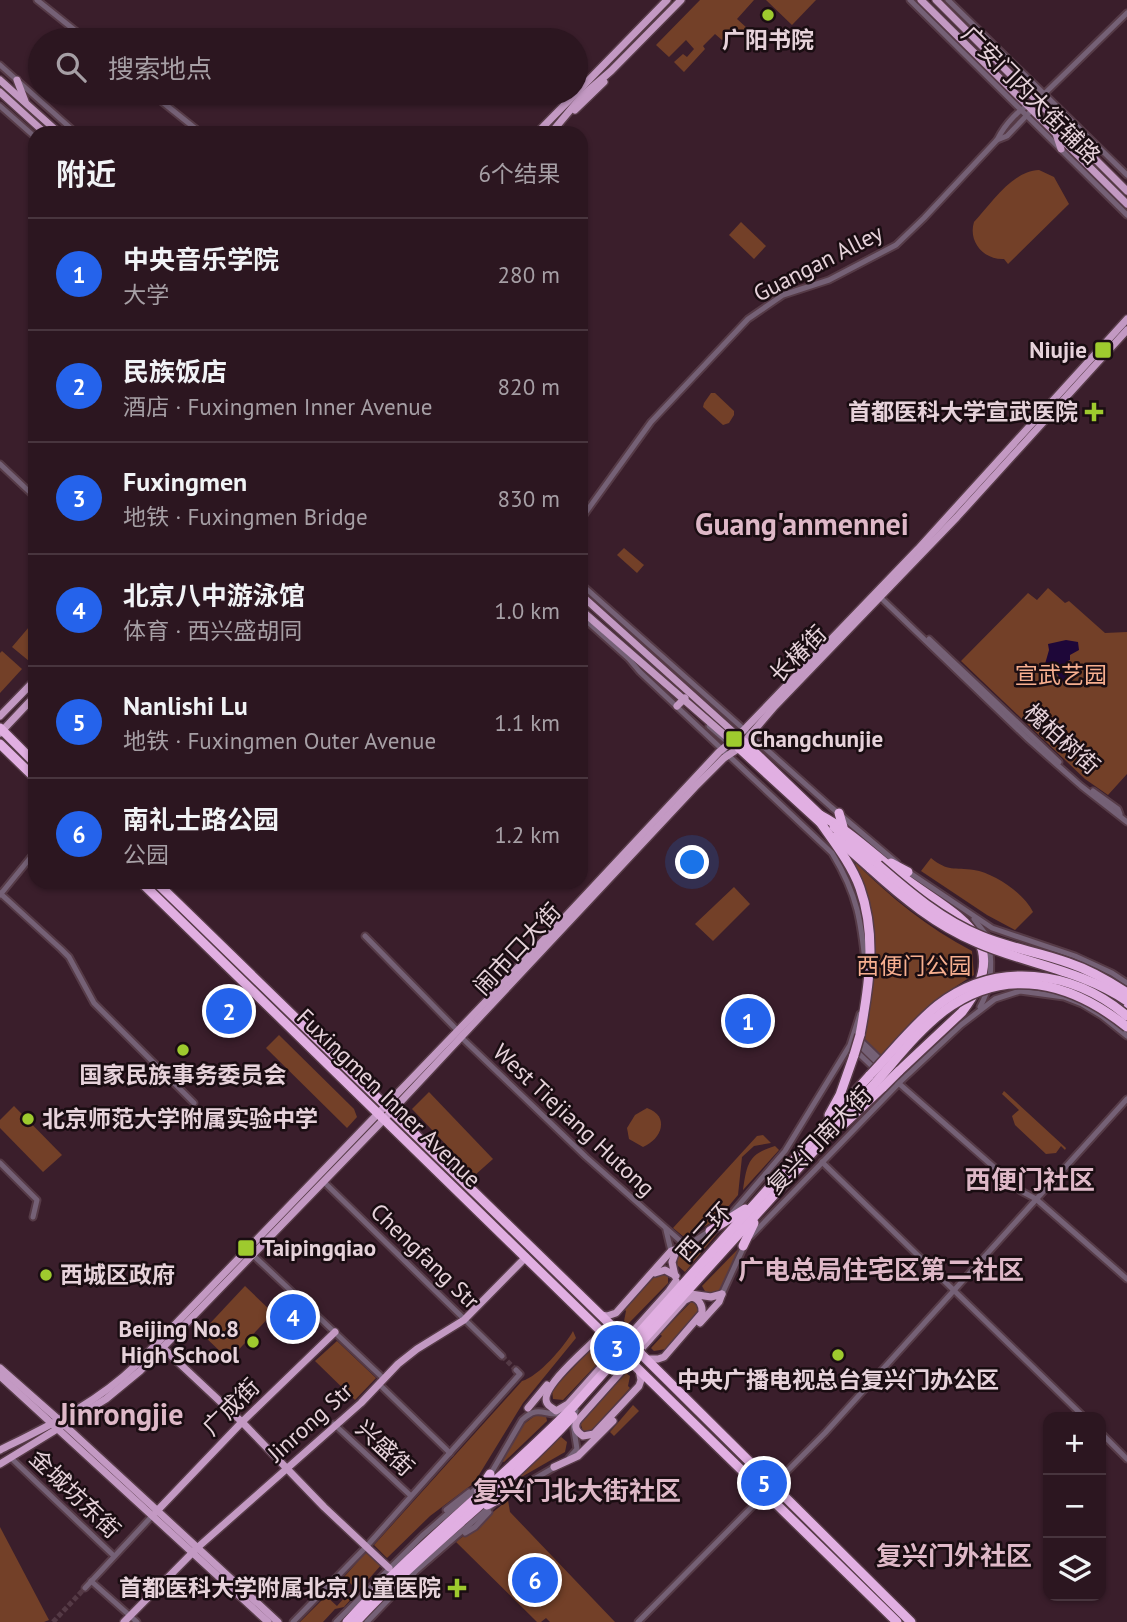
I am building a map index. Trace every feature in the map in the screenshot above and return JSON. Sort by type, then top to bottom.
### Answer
[{"type":"highway","points":[[1,731],[28,756]]},
{"type":"highway","points":[[737,742],[820,819],[902,887],[958,925],[1004,945],[1068,962],[1127,993]]},
{"type":"highway","points":[[0,744],[28,771]]},
{"type":"highway","points":[[839,813],[843,827],[914,906],[977,943],[1089,980],[1127,1000]]},
{"type":"highway","points":[[820,819],[843,827]]},
{"type":"highway","points":[[812,1140],[840,1095],[870,979],[869,934],[860,887],[820,819]]},
{"type":"highway","points":[[835,844],[840,866]]},
{"type":"highway","points":[[875,863],[908,872]]},
{"type":"highway","points":[[875,863],[897,873],[955,912],[970,925],[978,938],[982,954],[981,978],[962,1012],[899,1071],[877,1081]]},
{"type":"highway","name":"Fuxingmen Inner Avenue","points":[[149,889],[897,1622]]},
{"type":"highway","name":"Fuxingmen Inner Avenue","points":[[163,889],[663,1375],[911,1622]]},
{"type":"highway","name":"西二环","points":[[574,1410],[674,1306],[812,1140],[877,1081],[936,1007],[957,993],[984,981],[1023,975],[1068,982],[1090,991],[1127,1016]]},
{"type":"highway","points":[[1089,980],[1127,1008]]},
{"type":"highway","name":"西二环","points":[[347,1622],[366,1606],[414,1554],[530,1461],[676,1293],[811,1153],[913,1040],[944,1011],[978,992],[1023,983],[1066,991],[1088,1000],[1127,1027]]},
{"type":"highway","points":[[710,1231],[765,1199]]},
{"type":"highway","points":[[743,1247],[765,1199]]},
{"type":"highway","points":[[490,1475],[470,1509],[481,1510],[492,1501],[503,1497]]},
{"type":"highway","name":"西二环","points":[[356,1622],[366,1606]]},
{"type":"main road","points":[[588,81],[667,0]]},
{"type":"main road","points":[[588,91],[681,0]]},
{"type":"main road","points":[[921,0],[1124,202],[1127,214]]},
{"type":"main road","points":[[936,0],[1127,191]]},
{"type":"main road","points":[[0,80],[28,105]]},
{"type":"main road","points":[[17,80],[25,102]]},
{"type":"main road","points":[[0,92],[37,126]]},
{"type":"main road","points":[[28,105],[51,126]]},
{"type":"main road","points":[[544,126],[564,105]]},
{"type":"main road","points":[[556,126],[574,105]]},
{"type":"main road","points":[[1054,130],[1061,149]]},
{"type":"main road","points":[[879,594],[1127,319]]},
{"type":"main road","points":[[879,594],[966,508],[1127,330]]},
{"type":"main road","name":"长椿街","points":[[737,742],[879,594]]},
{"type":"main road","points":[[588,602],[737,742]]},
{"type":"main road","points":[[588,616],[681,702],[737,742]]},
{"type":"main road","points":[[620,644],[629,659]]},
{"type":"main road","points":[[0,716],[28,687]]},
{"type":"main road","points":[[1,731],[28,703]]},
{"type":"main road","name":"闹市口大街","points":[[381,1117],[737,742]]},
{"type":"main road","points":[[0,1450],[59,1425],[125,1384],[253,1255],[284,1216],[323,1181],[381,1117]]},
{"type":"main road","points":[[0,1464],[121,1379],[381,1117]]},
{"type":"main road","points":[[600,1314],[607,1316],[616,1313],[671,1251],[683,1247]]},
{"type":"main road","points":[[676,1293],[672,1257],[683,1247]]},
{"type":"main road","name":"Jinrong Str","points":[[127,1617],[194,1549],[335,1425],[416,1346],[463,1319],[525,1256]]},
{"type":"main road","points":[[616,1331],[617,1314],[653,1274],[665,1270],[676,1278]]},
{"type":"main road","points":[[546,1412],[568,1404],[669,1292],[676,1278]]},
{"type":"main road","points":[[674,1306],[689,1294],[711,1297],[722,1294]]},
{"type":"main road","points":[[663,1375],[667,1359],[716,1306],[722,1294]]},
{"type":"main road","points":[[574,1432],[576,1423],[685,1300],[691,1297],[698,1300],[702,1305],[702,1313],[664,1357],[658,1359],[643,1356]]},
{"type":"main road","points":[[528,1408],[592,1338],[593,1323]]},
{"type":"main road","name":"广成街","points":[[155,1513],[242,1422],[335,1332]]},
{"type":"main road","points":[[556,1410],[547,1403],[547,1393],[551,1385],[595,1340],[604,1338],[611,1341]]},
{"type":"main road","points":[[163,1348],[389,1568]]},
{"type":"main road","points":[[576,1423],[577,1431],[583,1436],[594,1434],[639,1387],[641,1380],[635,1366]]},
{"type":"main road","points":[[0,1368],[194,1549],[278,1622]]},
{"type":"main road","points":[[0,1376],[59,1425]]},
{"type":"main road","points":[[554,1467],[586,1450],[644,1387],[653,1384],[657,1387]]},
{"type":"main road","points":[[194,1549],[268,1622]]},
{"type":"street","points":[[37,0],[72,28]]},
{"type":"street","name":"广安门内大街辅路","points":[[910,0],[1027,108]]},
{"type":"street","name":"广安门内大街辅路","points":[[948,0],[1127,175]]},
{"type":"street","points":[[997,141],[1002,130],[1037,101],[1127,13]]},
{"type":"street","points":[[0,65],[28,90]]},
{"type":"street","points":[[45,105],[68,126]]},
{"type":"street","points":[[166,105],[192,126]]},
{"type":"street","points":[[0,106],[28,130]]},
{"type":"street","points":[[997,141],[1007,136],[1027,116],[1027,108]]},
{"type":"street","name":"广安门内大街辅路","points":[[1027,116],[1127,214]]},
{"type":"street","name":"Guangan Alley","points":[[588,509],[651,422],[748,319],[783,295],[829,280],[896,245],[997,141]]},
{"type":"street","points":[[0,464],[28,490]]},
{"type":"street","points":[[588,591],[737,742],[839,813],[908,872],[968,913],[1003,932],[1075,956],[1112,973],[1127,984]]},
{"type":"street","points":[[879,594],[1029,740],[1124,820]]},
{"type":"street","points":[[588,622],[681,702]]},
{"type":"street","points":[[737,742],[749,775],[823,842],[853,891],[862,933],[866,976],[856,1035],[897,1085]]},
{"type":"street","points":[[28,860],[0,894],[69,957],[94,1003],[194,1103]]},
{"type":"street","points":[[968,913],[987,936],[992,961],[989,985],[978,1010]]},
{"type":"street","points":[[989,944],[995,933],[1003,932]]},
{"type":"street","name":"West Tiejiang Hutong","points":[[365,936],[459,1034],[683,1247]]},
{"type":"street","points":[[978,1010],[995,999],[1020,991],[1064,997],[1102,1016],[1127,1036]]},
{"type":"street","name":"复兴门南大街","points":[[722,1294],[743,1247],[897,1085],[978,1010]]},
{"type":"street","points":[[852,1050],[1021,1191],[1036,1199],[1127,1279]]},
{"type":"street","name":"复兴门南大街","points":[[683,1247],[710,1231],[733,1212],[781,1156],[852,1050]]},
{"type":"street","points":[[638,1622],[825,1433],[1127,1099]]},
{"type":"street","points":[[822,1162],[1079,1412]]},
{"type":"street","points":[[0,1163],[37,1200],[33,1217]]},
{"type":"street","name":"Chengfang Str","points":[[323,1181],[502,1356]]},
{"type":"street","points":[[664,1228],[669,1237],[671,1251]]},
{"type":"street","points":[[253,1255],[335,1332],[450,1453]]},
{"type":"street","points":[[293,1622],[366,1547],[518,1372]]},
{"type":"street","points":[[336,1622],[454,1502],[478,1488],[490,1475],[528,1408]]},
{"type":"street","points":[[367,1622],[417,1570],[448,1544],[475,1527],[503,1497],[576,1451],[574,1410],[558,1415],[533,1412],[522,1420]]},
{"type":"street","name":"兴盛街","points":[[335,1425],[410,1495]]},
{"type":"street","points":[[1106,1438],[1127,1459]]},
{"type":"street","name":"金城坊东街","points":[[11,1458],[114,1556]]},
{"type":"street","points":[[85,1588],[155,1513]]},
{"type":"street","points":[[91,1581],[127,1617],[137,1622]]},
{"type":"green space","points":[[700,0],[754,0],[737,19],[748,29],[734,32],[722,40],[715,34],[684,72],[674,62],[683,54],[687,57],[694,49],[686,40],[669,57],[656,45]]},
{"type":"green space","points":[[766,0],[816,0],[792,25]]},
{"type":"green space","points":[[1039,170],[1054,177],[1069,204],[1008,264],[1004,259],[984,253],[973,236],[974,222],[1011,182],[1029,172]]},
{"type":"green space","points":[[741,222],[766,246],[754,259],[729,235]]},
{"type":"green space","points":[[711,393],[715,393],[734,411],[729,423],[723,425],[703,407]]},
{"type":"green space","points":[[624,548],[644,565],[637,573],[617,555]]},
{"type":"green space","name":"宣武艺园","points":[[1048,588],[1065,603],[1069,601],[1105,633],[1127,632],[1127,774],[1108,795],[1085,779],[961,661],[1028,593],[1037,600]]},
{"type":"green space","points":[[28,628],[28,660],[12,647]]},
{"type":"green space","points":[[2,651],[22,669],[0,693],[0,653]]},
{"type":"green space","points":[[931,858],[947,867],[982,872],[999,880],[1016,891],[1033,912],[1015,930],[987,915],[921,871]]},
{"type":"green space","name":"西便门公园","points":[[856,863],[911,912],[972,951],[974,975],[924,1011],[880,1056],[860,1037],[870,1001],[875,965],[871,922],[854,867]]},
{"type":"green space","points":[[734,887],[750,904],[713,941],[695,924]]},
{"type":"green space","points":[[751,1014],[758,1021],[744,1035],[737,1029]]},
{"type":"green space","points":[[279,1035],[354,1109],[357,1117],[347,1128],[266,1048]]},
{"type":"green space","points":[[1004,1091],[1066,1148],[1065,1150],[1061,1146],[1056,1153],[1046,1154],[1015,1125],[1012,1116],[1019,1110],[1002,1094]]},
{"type":"green space","points":[[429,1092],[493,1159],[475,1175],[412,1109]]},
{"type":"green space","points":[[14,1106],[62,1155],[43,1172],[0,1128],[0,1120]]},
{"type":"green space","points":[[647,1108],[659,1116],[661,1128],[655,1139],[643,1147],[629,1139],[627,1128],[635,1115]]},
{"type":"green space","points":[[763,1135],[771,1143],[754,1146],[742,1157],[738,1195],[717,1220],[684,1237],[673,1228],[757,1136]]},
{"type":"green space","points":[[775,1146],[779,1150],[743,1190],[750,1161],[759,1153]]},
{"type":"green space","points":[[721,1229],[685,1272],[677,1265],[681,1252]]},
{"type":"green space","points":[[740,1247],[719,1291],[713,1296],[706,1293],[702,1286]]},
{"type":"green space","points":[[660,1271],[668,1274],[668,1283],[628,1324],[624,1321],[624,1309]]},
{"type":"green space","points":[[245,1286],[273,1313],[229,1360],[201,1333]]},
{"type":"green space","points":[[691,1302],[696,1303],[700,1310],[666,1349],[654,1351],[651,1348],[662,1336],[660,1334]]},
{"type":"green space","points":[[573,1331],[576,1338],[523,1403],[474,1483],[430,1516],[387,1558],[374,1545],[522,1381],[536,1374],[564,1345]]},
{"type":"green space","points":[[337,1341],[376,1378],[355,1400],[315,1361]]},
{"type":"green space","points":[[595,1347],[604,1348],[604,1353],[595,1362],[597,1364],[563,1400],[553,1399],[552,1390]]},
{"type":"green space","points":[[626,1373],[630,1376],[630,1388],[591,1431],[583,1431],[580,1422]]},
{"type":"green space","points":[[633,1405],[639,1411],[614,1436],[610,1432]]},
{"type":"green space","points":[[537,1414],[546,1416],[547,1421],[504,1462],[501,1461],[524,1424]]},
{"type":"green space","points":[[560,1436],[567,1442],[565,1452],[518,1479]]},
{"type":"green space","points":[[508,1500],[510,1512],[615,1622],[550,1622],[546,1618],[537,1622],[456,1542]]},
{"type":"green space","points":[[0,1527],[49,1620],[0,1622]]},
{"type":"green space","points":[[367,1551],[382,1564],[344,1607],[335,1609],[323,1622],[300,1622],[326,1596],[337,1606],[354,1587],[344,1577]]},
{"type":"shaded area","points":[[1066,640],[1078,642],[1079,650],[1070,655],[1068,661],[1069,665],[1074,666],[1076,675],[1072,675],[1070,681],[1063,682],[1057,674],[1046,675],[1043,671],[1048,644]]},
{"type":"tunnel","points":[[502,1356],[516,1370]]},
{"type":"tunnel","points":[[53,1622],[85,1588]]},
{"type":"place","name":"广阳书院","points":[[768,15]]},
{"type":"place","name":"Niujie","points":[[1103,350]]},
{"type":"place","name":"首都医科大学宣武医院","points":[[1094,412]]},
{"type":"place","name":"Changchunjie","points":[[734,739]]},
{"type":"place","name":"民族饭店","points":[[229,1011]]},
{"type":"place","name":"中央音乐学院","points":[[748,1021]]},
{"type":"place","name":"国家民族事务委员会","points":[[183,1050]]},
{"type":"place","name":"北京师范大学附属实验中学","points":[[28,1119]]},
{"type":"place","name":"Taipingqiao","points":[[246,1248]]},
{"type":"place","name":"西城区政府","points":[[46,1275]]},
{"type":"place","name":"北京八中游泳馆","points":[[293,1317]]},
{"type":"place","name":"Beijing No.8 High School","points":[[253,1342]]},
{"type":"place","name":"Fuxingmen","points":[[617,1348]]},
{"type":"place","name":"中央广播电视总台复兴门办公区","points":[[838,1355]]},
{"type":"place","name":"Nanlishi Lu","points":[[764,1483]]},
{"type":"place","name":"南礼士路公园","points":[[535,1580]]},
{"type":"place","name":"首都医科大学附属北京儿童医院","points":[[457,1588]]},
{"type":"district","name":"Guang'anmennei","points":[[802,525]]},
{"type":"district","name":"西便门社区","points":[[1030,1180]]},
{"type":"district","name":"广电总局住宅区第二社区","points":[[881,1270]]},
{"type":"district","name":"Jinrongjie","points":[[121,1415]]},
{"type":"district","name":"复兴门北大街社区","points":[[577,1491]]},
{"type":"district","name":"复兴门外社区","points":[[954,1556]]}]
